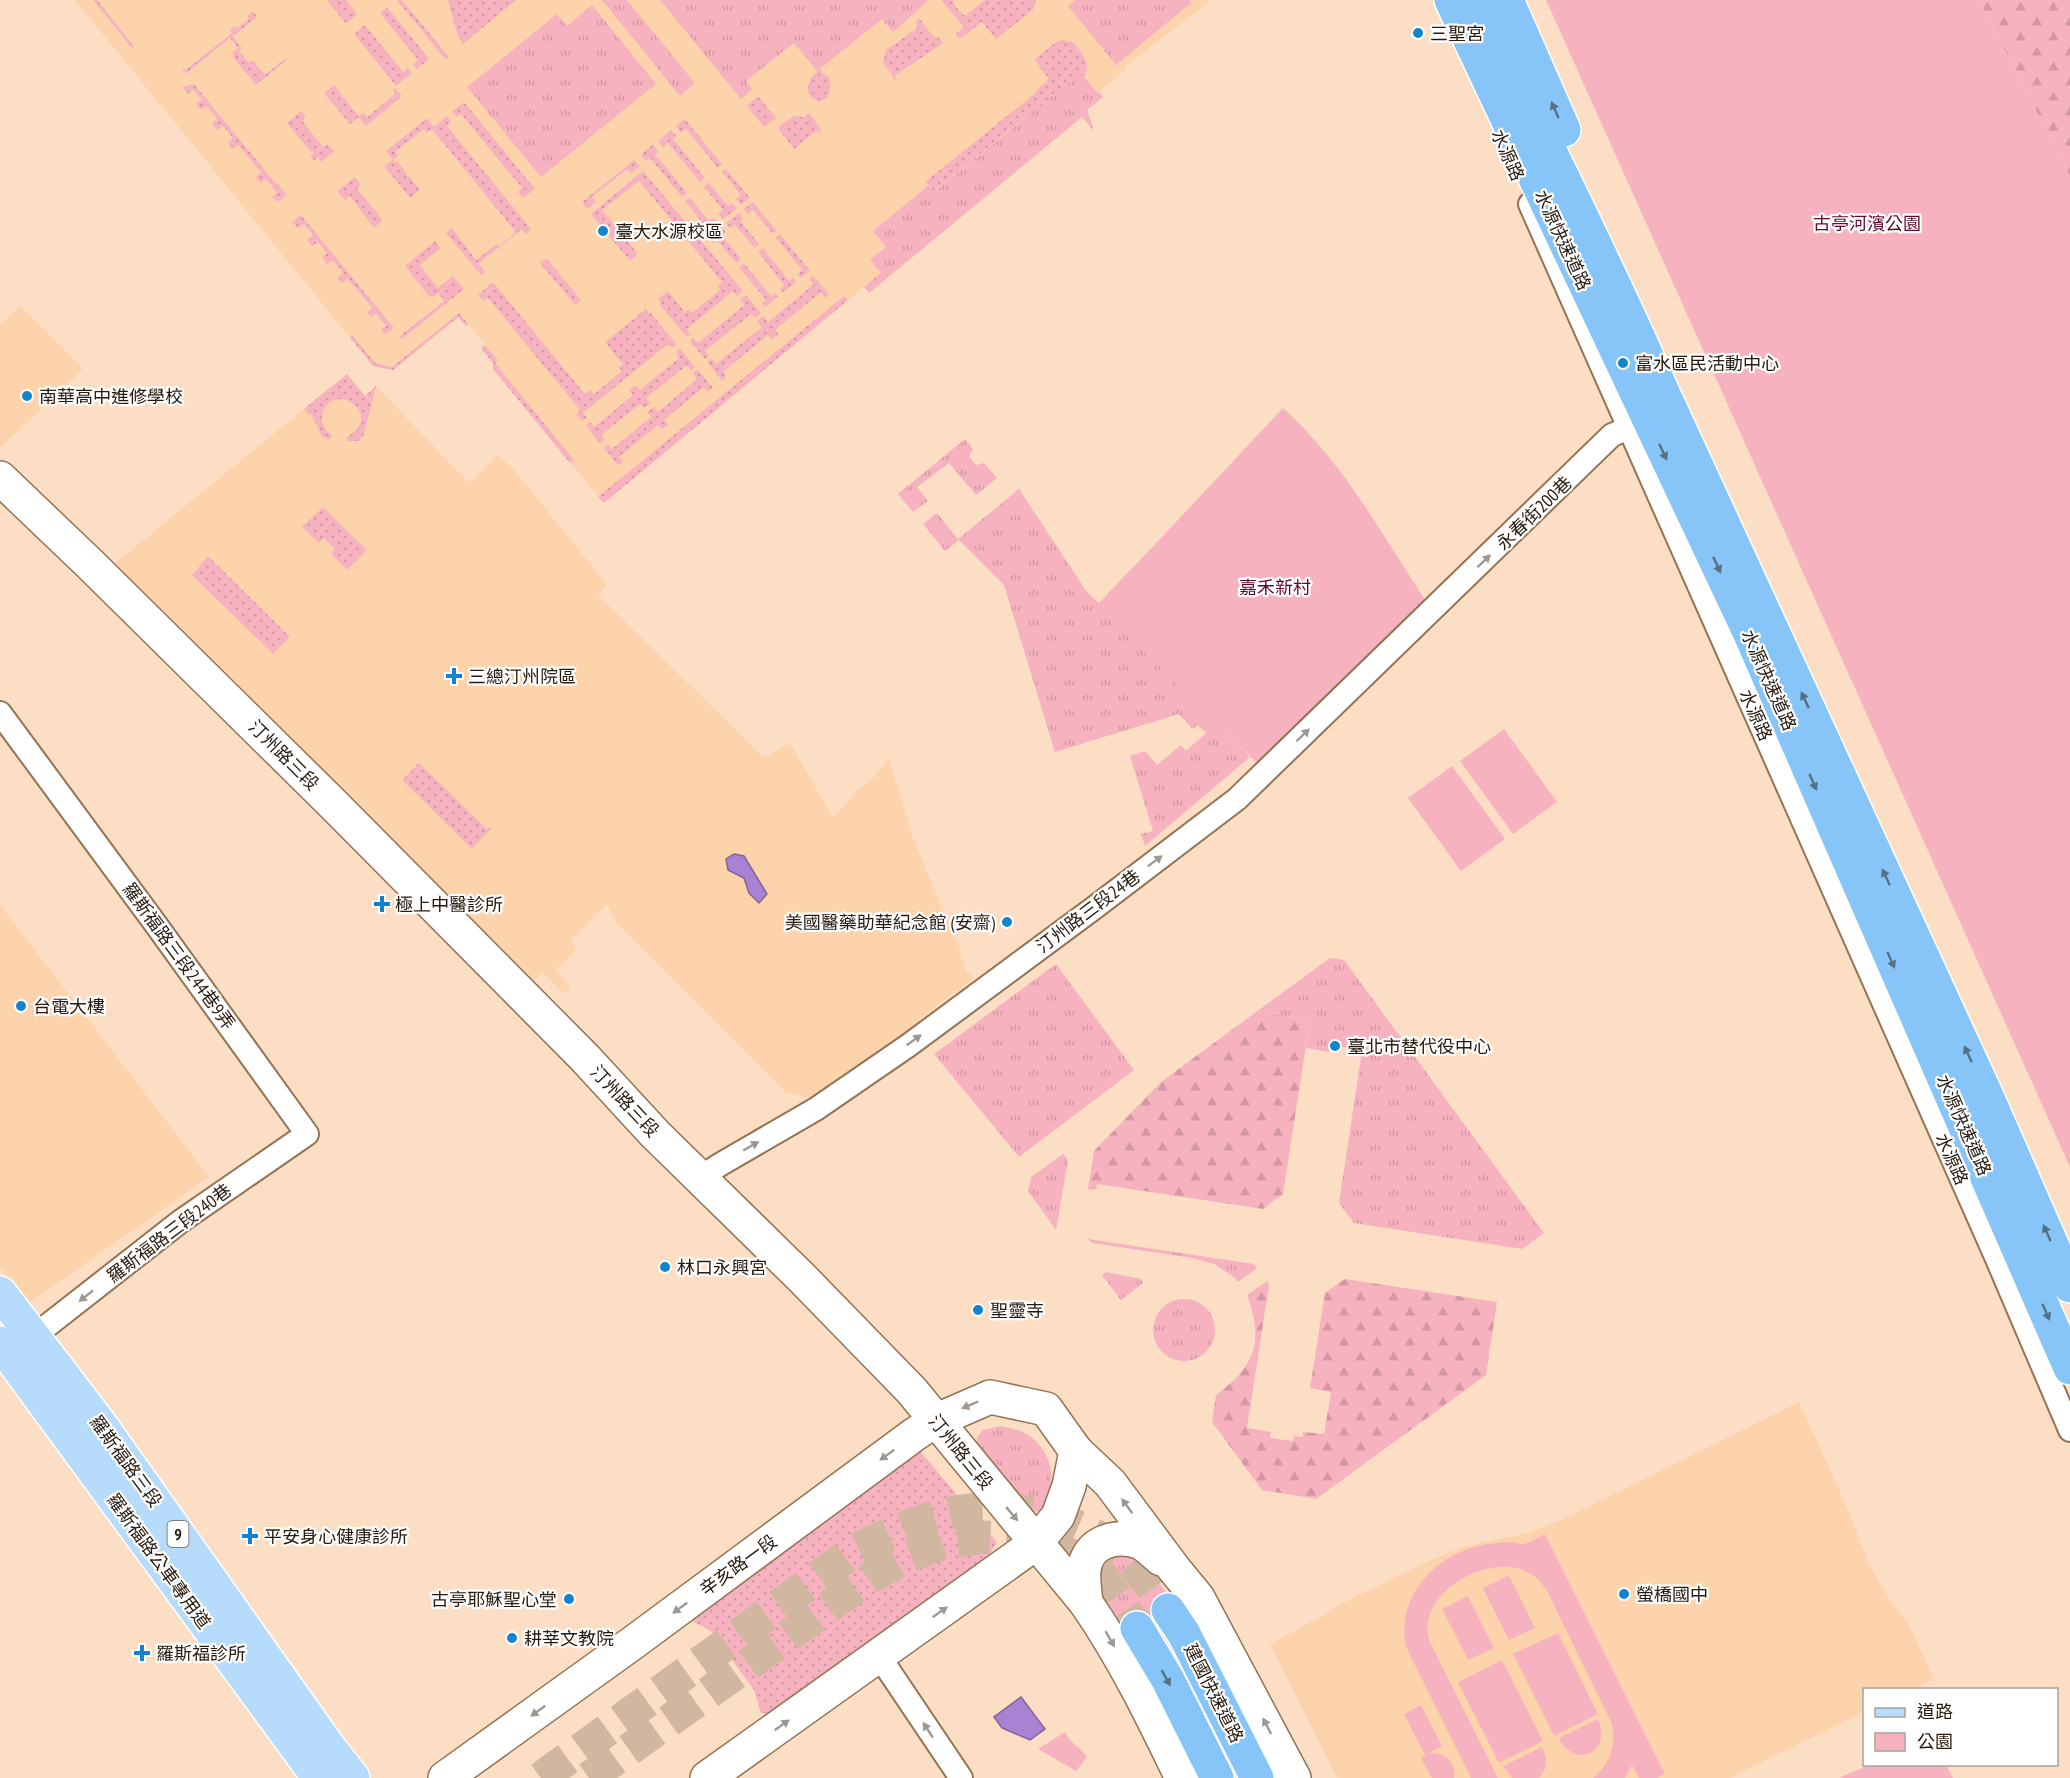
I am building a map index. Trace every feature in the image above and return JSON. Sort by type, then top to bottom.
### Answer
[{"type":"highway","name":"水源快速道路","points":[[1451,0],[1749,633],[2070,1368]]},
{"type":"highway","name":"水源快速道路","points":[[1479,0],[1625,304],[1665,397],[1981,1083],[2070,1286]]},
{"type":"highway","points":[[1507,0],[1596,201],[1625,304]]},
{"type":"highway","name":"建國快速道路","points":[[1168,1610],[1184,1634],[1257,1778]]},
{"type":"highway","name":"建國快速道路","points":[[1137,1628],[1168,1680],[1217,1778]]},
{"type":"main road","name":"汀州路三段","points":[[0,478],[333,804],[912,1391],[1086,1603],[1126,1668],[1182,1778]]},
{"type":"main road","name":"羅斯福路三段","points":[[0,1293],[100,1424],[353,1778]]},
{"type":"main road","name":"羅斯福路公車專用道","points":[[0,1320],[335,1778]]},
{"type":"main road","name":"羅斯福路公車專用道","points":[[0,1343],[319,1778]]},
{"type":"main road","points":[[0,1378],[291,1778]]},
{"type":"main road","name":"辛亥路一段","points":[[445,1778],[935,1420],[990,1397],[1046,1409],[1076,1451]]},
{"type":"main road","points":[[707,1778],[1036,1543],[1058,1516],[1069,1486],[1076,1451]]},
{"type":"main road","points":[[1076,1451],[1110,1482],[1174,1570],[1198,1598],[1228,1650],[1294,1778]]},
{"type":"main road","points":[[1086,1603],[1084,1569],[1093,1549],[1102,1542],[1116,1539],[1140,1542],[1174,1570]]},
{"type":"street","name":"水源路","points":[[1439,0],[1997,1258],[2070,1430]]},
{"type":"street","name":"永春街200巷","points":[[1441,602],[1612,435],[1629,428]]},
{"type":"street","name":"汀州路三段24巷","points":[[701,1178],[816,1108],[909,1044],[1237,799],[1441,602]]},
{"type":"street","name":"羅斯福路三段244巷9弄","points":[[0,712],[307,1134]]},
{"type":"street","name":"羅斯福路三段240巷","points":[[34,1336],[181,1221],[307,1134]]},
{"type":"street","points":[[879,1656],[961,1778]]},
{"type":"shaded area","name":"臺大水源校區","points":[[75,0],[1211,0],[1125,67],[1126,69],[1099,92],[1103,97],[1087,110],[1094,131],[1082,117],[869,293],[864,287],[604,503],[493,369],[492,364],[497,359],[468,324],[466,326],[459,317],[393,370],[373,366]]},
{"type":"shaded area","name":"南華高中進修學校","points":[[21,306],[83,369],[0,448],[0,324]]},
{"type":"shaded area","name":"三總汀州院區","points":[[347,374],[365,396],[376,386],[468,482],[471,482],[498,455],[517,473],[607,585],[598,595],[761,755],[768,756],[790,743],[833,818],[889,759],[913,839],[962,954],[960,955],[967,974],[970,973],[973,979],[918,1019],[920,1024],[812,1098],[786,1093],[616,923],[607,904],[570,941],[577,949],[555,970],[571,987],[563,994],[543,972],[535,980],[113,565]]},
{"type":"shaded area","points":[[734,854],[744,856],[767,894],[759,903],[749,893],[744,878],[728,870],[726,859]]},
{"type":"shaded area","points":[[0,905],[209,1177],[27,1304],[0,1267]]},
{"type":"shaded area","name":"螢橋國中","points":[[1799,1402],[1850,1514],[1869,1565],[1890,1600],[1909,1625],[1934,1679],[1914,1688],[1863,1688],[1863,1712],[1730,1778],[1337,1778],[1270,1644],[1331,1609],[1427,1562],[1465,1546],[1524,1534],[1561,1520]]},
{"type":"shaded area","points":[[1021,1697],[1045,1729],[1030,1740],[1002,1728],[994,1717]]},
{"type":"green space","points":[[93,0],[97,0],[134,46],[132,48]]},
{"type":"green space","points":[[327,0],[346,0],[357,14],[346,24]]},
{"type":"green space","points":[[397,0],[402,0],[449,57],[445,59]]},
{"type":"green space","points":[[448,0],[516,0],[463,44],[457,34]]},
{"type":"green space","points":[[602,0],[627,0],[695,83],[680,96]]},
{"type":"green space","points":[[660,0],[929,0],[893,32],[882,19],[817,71],[794,43],[746,81],[752,90],[741,99]]},
{"type":"green space","points":[[941,0],[954,0],[953,3],[963,15],[966,15],[985,0],[1036,0],[1033,10],[996,39],[982,22],[958,38],[956,34],[964,27]]},
{"type":"green space","points":[[1075,0],[1190,0],[1191,3],[1116,65],[1068,6]]},
{"type":"green space","name":"古亭河濱公園","points":[[1546,0],[1979,0],[2070,176],[2070,1167]]},
{"type":"green space","points":[[1979,0],[2070,0],[2070,176]]},
{"type":"green space","points":[[592,5],[656,84],[541,177],[467,87],[557,14],[567,26]]},
{"type":"green space","points":[[387,7],[429,59],[417,69],[413,64],[418,60],[380,13]]},
{"type":"green space","points":[[253,11],[257,17],[233,36],[242,48],[239,51],[248,62],[252,60],[265,75],[286,58],[287,60],[256,85],[233,57],[232,53],[238,48],[230,38],[184,73],[182,70],[187,69],[232,33],[230,30],[235,26],[237,28],[249,19],[247,16]]},
{"type":"green space","points":[[919,18],[934,37],[938,37],[943,43],[896,75],[895,82],[883,63],[886,50],[916,29]]},
{"type":"green space","points":[[365,25],[403,72],[408,68],[412,73],[396,86],[354,34]]},
{"type":"green space","points":[[1062,40],[1073,42],[1085,58],[1087,67],[1084,76],[1081,73],[934,191],[926,181],[1037,92],[1036,90],[1049,79],[1035,59],[1056,42]]},
{"type":"green space","points":[[820,69],[826,76],[828,75],[830,92],[826,99],[817,101],[809,93],[808,85]]},
{"type":"green space","points":[[1081,73],[1103,97],[1087,110],[1094,131],[1082,117],[869,293],[864,287],[881,273],[870,260],[886,247],[873,231],[929,185],[935,191]]},
{"type":"green space","points":[[194,84],[287,195],[277,202],[272,197],[277,192],[266,179],[260,183],[256,177],[261,172],[238,145],[233,149],[228,143],[233,138],[223,126],[217,130],[212,123],[217,119],[207,106],[201,110],[196,104],[202,99],[193,90],[188,94],[183,87]]},
{"type":"green space","points":[[334,85],[359,117],[350,124],[324,93]]},
{"type":"green space","points":[[395,88],[402,96],[366,126],[359,117],[363,113],[367,117],[395,94],[393,90]]},
{"type":"green space","points":[[758,96],[776,118],[764,127],[747,106]]},
{"type":"green space","points":[[464,102],[535,189],[523,198],[518,192],[522,188],[461,114],[457,117],[452,112]]},
{"type":"green space","points":[[301,111],[306,117],[302,121],[323,147],[328,144],[334,151],[321,162],[318,157],[313,161],[310,157],[314,153],[287,123]]},
{"type":"green space","points":[[809,113],[821,133],[816,131],[794,149],[778,128],[793,116],[804,117]]},
{"type":"green space","points":[[447,116],[451,122],[447,126],[531,229],[526,234],[522,229],[479,263],[485,272],[481,275],[446,233],[452,228],[476,260],[497,244],[499,246],[514,234],[514,230],[432,129],[427,132],[424,129],[395,152],[398,156],[393,160],[386,151],[427,118],[434,127]]},
{"type":"green space","points":[[685,119],[722,164],[718,168],[686,129],[681,133],[676,126]]},
{"type":"green space","points":[[671,130],[676,136],[673,139],[705,178],[700,182],[668,143],[663,147],[658,141]]},
{"type":"green space","points":[[653,144],[658,151],[655,154],[687,193],[682,197],[650,158],[646,161],[641,155]]},
{"type":"green space","points":[[393,160],[397,161],[407,174],[406,176],[410,177],[420,190],[410,198],[384,166]]},
{"type":"green space","points":[[634,160],[640,166],[631,173],[627,169],[592,197],[596,202],[587,209],[582,202]]},
{"type":"green space","points":[[726,169],[750,198],[741,205],[736,199],[741,195],[722,172]]},
{"type":"green space","points":[[643,171],[743,291],[737,296],[733,291],[687,329],[690,334],[687,337],[659,304],[661,303],[658,299],[668,291],[684,313],[689,309],[692,313],[720,290],[718,286],[722,282],[639,181],[602,210],[638,254],[630,261],[591,214]]},
{"type":"green space","points":[[355,177],[361,185],[357,189],[383,220],[374,228],[350,196],[345,200],[337,191]]},
{"type":"green space","points":[[708,182],[728,206],[732,203],[736,209],[723,219],[718,214],[723,210],[704,187]]},
{"type":"green space","points":[[690,198],[709,221],[714,218],[718,223],[705,234],[701,228],[704,225],[685,201]]},
{"type":"green space","points":[[753,202],[777,231],[773,234],[753,210],[748,214],[744,209]]},
{"type":"green space","points":[[739,213],[743,218],[740,221],[759,244],[755,248],[735,225],[730,228],[726,223]]},
{"type":"green space","points":[[301,215],[394,328],[385,335],[381,330],[386,326],[376,313],[371,317],[367,313],[372,308],[348,279],[342,283],[338,277],[343,273],[333,260],[327,264],[322,258],[327,253],[318,242],[312,246],[307,240],[313,235],[304,224],[298,228],[292,222]]},
{"type":"green space","points":[[721,227],[726,232],[722,236],[741,259],[736,263],[717,240],[713,243],[709,238]]},
{"type":"green space","points":[[780,234],[810,271],[801,278],[798,274],[802,270],[776,238]]},
{"type":"green space","points":[[435,241],[441,248],[420,265],[438,288],[453,276],[464,289],[402,339],[400,336],[444,301],[438,293],[432,297],[428,295],[405,266]]},
{"type":"green space","points":[[763,248],[789,281],[793,278],[796,282],[783,292],[780,289],[784,285],[758,252]]},
{"type":"green space","points":[[547,259],[581,300],[575,305],[539,262]]},
{"type":"green space","points":[[744,263],[771,296],[775,293],[778,296],[765,307],[762,303],[766,300],[739,267]]},
{"type":"green space","points":[[813,275],[829,294],[825,297],[820,293],[775,330],[779,335],[772,339],[768,335],[723,372],[726,377],[722,381],[707,362],[711,358],[716,364],[762,327],[757,321],[763,316],[768,322],[814,284],[809,279]]},
{"type":"green space","points":[[493,282],[585,394],[590,390],[594,394],[622,371],[619,367],[624,363],[605,342],[646,309],[677,345],[673,348],[668,344],[583,413],[587,418],[582,421],[576,414],[580,410],[488,298],[484,301],[478,295]]},
{"type":"green space","points":[[746,295],[761,313],[755,318],[751,314],[705,351],[709,356],[705,359],[690,341],[693,338],[698,343],[744,305],[740,300]]},
{"type":"green space","points":[[844,296],[848,300],[604,503],[598,497]]},
{"type":"green space","points":[[459,313],[468,324],[466,326],[458,317],[393,370],[373,366],[350,337],[352,335],[375,363],[392,367]]},
{"type":"green space","points":[[485,345],[498,360],[495,363],[574,460],[570,463],[493,369],[493,363],[481,348]]},
{"type":"green space","points":[[680,348],[695,367],[691,370],[686,366],[646,398],[650,403],[644,408],[640,404],[601,435],[605,440],[600,444],[586,425],[590,422],[594,427],[633,395],[629,390],[635,385],[640,390],[679,358],[676,352]]},
{"type":"green space","points":[[697,369],[713,388],[708,392],[704,387],[664,420],[668,425],[662,429],[658,425],[619,457],[623,462],[618,465],[604,448],[608,444],[612,449],[651,417],[647,412],[654,407],[658,412],[697,379],[693,373]]},
{"type":"green space","points":[[347,374],[365,396],[376,386],[364,434],[359,441],[347,441],[347,437],[357,429],[361,420],[360,412],[346,400],[338,399],[329,403],[323,412],[323,426],[332,436],[330,439],[323,438],[311,414],[309,415],[304,409]]},
{"type":"green space","name":"嘉禾新村","points":[[1283,408],[1305,429],[1343,476],[1427,603],[1258,764],[1099,604]]},
{"type":"green space","points":[[965,439],[973,449],[969,457],[976,465],[984,463],[997,478],[976,495],[949,463],[917,487],[928,501],[913,512],[898,494]]},
{"type":"green space","points":[[1019,489],[1087,592],[1099,603],[1147,553],[1226,733],[1250,757],[1145,846],[1141,834],[1153,831],[1130,756],[1145,751],[1157,765],[1181,745],[1186,751],[1206,733],[1198,725],[1193,729],[1179,714],[1055,752],[1004,585],[959,540],[945,551],[923,524],[937,513],[958,539]]},
{"type":"green space","points":[[323,507],[367,550],[347,570],[331,554],[335,549],[324,538],[319,543],[302,527]]},
{"type":"green space","points":[[208,556],[290,637],[273,654],[192,575]]},
{"type":"green space","points":[[1504,729],[1557,802],[1513,834],[1460,761]]},
{"type":"green space","points":[[419,763],[487,829],[492,828],[472,849],[402,780]]},
{"type":"green space","points":[[1452,766],[1505,839],[1461,871],[1408,798]]},
{"type":"green space","points":[[1330,958],[1344,960],[1544,1233],[1522,1249],[1354,1223],[1339,1203],[1361,1057],[1353,1056],[1354,1049],[1330,1045],[1329,1052],[1306,1048],[1310,1020],[1256,1012]]},
{"type":"green space","points":[[1056,964],[1134,1070],[1019,1157],[934,1054]]},
{"type":"green space","points":[[1256,1012],[1310,1020],[1283,1194],[1263,1209],[1097,1184],[1096,1190],[1088,1189],[1094,1151],[1161,1082]]},
{"type":"green space","points":[[1063,1154],[1068,1160],[1056,1230],[1028,1191],[1031,1177]]},
{"type":"green space","points":[[1088,1239],[1254,1264],[1257,1268],[1238,1282],[1214,1264],[1192,1258],[1093,1243]]},
{"type":"green space","points":[[1106,1272],[1141,1279],[1143,1283],[1121,1300],[1102,1275]]},
{"type":"green space","points":[[1345,1279],[1497,1302],[1486,1375],[1316,1499],[1262,1490],[1212,1422],[1216,1395],[1240,1374],[1253,1351],[1255,1326],[1247,1295],[1267,1281],[1269,1285],[1247,1428],[1271,1432],[1270,1438],[1293,1441],[1294,1436],[1303,1437],[1303,1432],[1324,1434],[1331,1392],[1310,1388],[1325,1293]]},
{"type":"green space","points":[[1184,1299],[1196,1301],[1206,1308],[1213,1318],[1215,1330],[1213,1342],[1206,1352],[1196,1359],[1184,1361],[1172,1359],[1162,1352],[1155,1342],[1153,1330],[1155,1318],[1162,1308],[1172,1301]]},
{"type":"green space","points":[[1000,1426],[1030,1436],[1043,1449],[1047,1457],[1051,1473],[1050,1490],[1044,1507],[1040,1510],[1031,1512],[977,1447],[977,1437],[983,1430]]},
{"type":"green space","points":[[920,1451],[997,1542],[990,1554],[768,1713],[761,1713],[754,1690],[711,1631],[690,1620]]},
{"type":"green space","points":[[1545,1534],[1665,1774],[1657,1778],[1639,1778],[1632,1765],[1625,1778],[1593,1778],[1604,1766],[1611,1753],[1613,1730],[1611,1722],[1547,1591],[1531,1574],[1515,1568],[1496,1567],[1477,1572],[1459,1581],[1444,1593],[1433,1608],[1428,1624],[1430,1642],[1498,1778],[1471,1778],[1407,1649],[1404,1632],[1406,1615],[1419,1585],[1430,1572],[1458,1553],[1474,1547],[1502,1542],[1524,1544]]},
{"type":"green space","points":[[1106,1551],[1142,1557],[1167,1594],[1184,1601],[1125,1636],[1124,1625],[1099,1595],[1092,1572]]},
{"type":"green space","points":[[1509,1575],[1535,1628],[1509,1640],[1483,1588]]},
{"type":"green space","points":[[1468,1596],[1494,1648],[1468,1660],[1442,1609]]},
{"type":"green space","points":[[1558,1633],[1598,1714],[1554,1736],[1513,1654]]},
{"type":"green space","points":[[1502,1660],[1543,1741],[1499,1763],[1458,1682]]},
{"type":"green space","points":[[1421,1705],[1442,1746],[1429,1753],[1440,1754],[1451,1762],[1454,1778],[1432,1778],[1421,1758],[1425,1755],[1404,1714]]},
{"type":"green space","points":[[1598,1719],[1601,1731],[1600,1741],[1590,1753],[1582,1755],[1574,1753],[1566,1748],[1559,1738]]},
{"type":"green space","points":[[1065,1732],[1087,1757],[1076,1771],[1038,1749]]},
{"type":"green space","points":[[1542,1747],[1546,1763],[1539,1778],[1512,1778],[1503,1766]]},
{"type":"green space","points":[[1867,1766],[1947,1766],[1953,1778],[1839,1778]]},
{"type":"tunnel","points":[[541,1778],[854,1551],[903,1528],[935,1517],[959,1511],[1010,1510],[1035,1513],[1083,1529],[1105,1541],[1131,1561],[1168,1610]]},
{"type":"tunnel","points":[[589,1778],[869,1578],[908,1556],[946,1542],[986,1537],[1023,1539],[1062,1551],[1097,1569],[1137,1628]]},
{"type":"place","name":"三聖宮","points":[[1418,33]]},
{"type":"place","name":"臺大水源校區","points":[[603,231]]},
{"type":"place","name":"富水區民活動中心","points":[[1623,363]]},
{"type":"place","name":"南華高中進修學校","points":[[27,396]]},
{"type":"place","name":"三總汀州院區","points":[[454,676]]},
{"type":"place","name":"極上中醫診所","points":[[382,904]]},
{"type":"place","name":"美國醫藥助華紀念館 (安齋)","points":[[1007,922]]},
{"type":"place","name":"台電大樓","points":[[21,1006]]},
{"type":"place","name":"臺北市替代役中心","points":[[1335,1046]]},
{"type":"place","name":"林口永興宮","points":[[665,1267]]},
{"type":"place","name":"聖靈寺","points":[[978,1310]]},
{"type":"place","name":"平安身心健康診所","points":[[250,1536]]},
{"type":"place","name":"螢橋國中","points":[[1624,1594]]},
{"type":"place","name":"古亭耶穌聖心堂","points":[[569,1599]]},
{"type":"place","name":"耕莘文教院","points":[[512,1638]]},
{"type":"place","name":"羅斯福診所","points":[[142,1653]]}]
